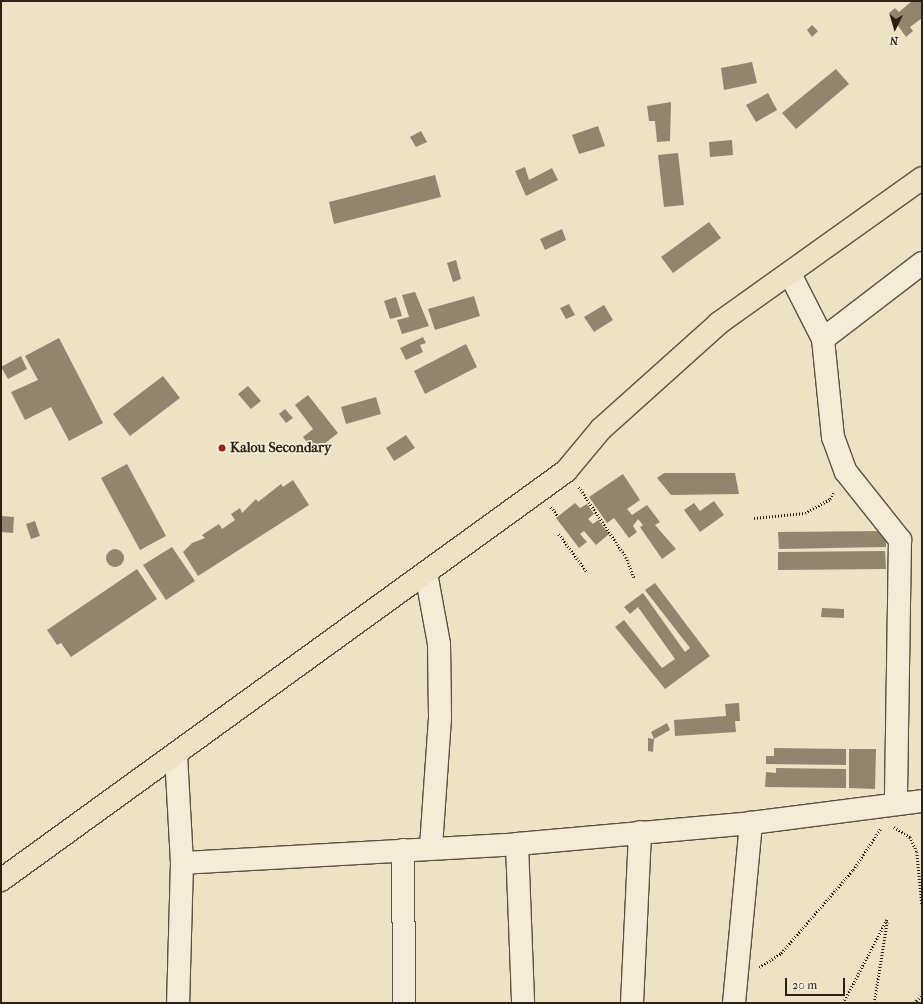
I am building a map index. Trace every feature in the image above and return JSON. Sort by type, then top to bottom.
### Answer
[{"type":"main road","points":[[1,880],[176,755],[566,471],[600,430],[719,323],[790,274],[922,178]]},
{"type":"street","points":[[823,339],[922,263]]},
{"type":"street","points":[[790,274],[823,339],[833,437],[846,472],[900,540],[896,803]]},
{"type":"street","points":[[426,573],[439,644],[440,696],[431,848]]},
{"type":"street","points":[[176,755],[182,864],[178,1003]]},
{"type":"street","points":[[182,864],[517,844],[751,823],[896,803],[922,801]]},
{"type":"street","points":[[734,1003],[751,823]]},
{"type":"street","points":[[632,1003],[640,832]]},
{"type":"street","points":[[517,844],[523,1003]]},
{"type":"street","points":[[403,850],[404,1003]]},
{"type":"path","points":[[754,518],[805,513],[830,499],[846,472]]},
{"type":"path","points":[[577,484],[626,557],[634,576]]},
{"type":"path","points":[[551,507],[558,516]]},
{"type":"path","points":[[559,534],[587,572]]},
{"type":"path","points":[[736,981],[782,953],[853,870],[896,803]]},
{"type":"path","points":[[894,827],[910,837],[917,852],[922,905]]},
{"type":"path","points":[[843,1003],[887,919],[874,1003]]},
{"type":"path","points":[[914,1003],[922,995]]},
{"type":"building","points":[[912,1],[922,1],[922,18],[910,27],[913,31],[906,37],[889,13],[895,8],[899,12]]},
{"type":"building","points":[[812,25],[818,31],[812,37],[807,30]]},
{"type":"building","points":[[752,62],[757,83],[724,90],[721,68]]},
{"type":"building","points":[[836,69],[849,84],[796,129],[782,113]]},
{"type":"building","points":[[768,93],[777,110],[756,122],[746,105]]},
{"type":"building","points":[[671,102],[670,141],[657,142],[655,121],[649,121],[647,106]]},
{"type":"building","points":[[598,126],[605,146],[579,154],[572,135]]},
{"type":"building","points":[[421,131],[427,142],[416,147],[410,137]]},
{"type":"building","points":[[732,140],[733,155],[710,157],[709,142]]},
{"type":"building","points":[[678,153],[684,205],[664,207],[658,155]]},
{"type":"building","points":[[525,167],[529,180],[552,168],[558,180],[526,196],[515,171]]},
{"type":"building","points":[[435,175],[441,197],[334,224],[329,202]]},
{"type":"building","points":[[709,222],[721,238],[673,273],[661,257]]},
{"type":"building","points":[[562,229],[566,240],[545,250],[540,239]]},
{"type":"building","points":[[456,260],[461,279],[453,282],[447,263]]},
{"type":"building","points":[[415,292],[429,326],[402,334],[397,320],[409,317],[402,295]]},
{"type":"building","points":[[474,296],[480,316],[435,330],[428,309]]},
{"type":"building","points":[[396,297],[402,316],[390,319],[384,301]]},
{"type":"building","points":[[569,304],[575,315],[566,319],[560,308]]},
{"type":"building","points":[[604,305],[613,320],[594,332],[584,317]]},
{"type":"building","points":[[423,337],[426,343],[420,345],[423,352],[406,360],[400,348]]},
{"type":"building","points":[[59,338],[103,423],[69,441],[51,407],[25,420],[11,392],[38,380],[25,356]]},
{"type":"building","points":[[466,344],[477,367],[425,394],[414,371]]},
{"type":"building","points":[[21,356],[27,369],[8,379],[1,367]]},
{"type":"building","points":[[163,376],[180,398],[130,436],[113,414]]},
{"type":"building","points":[[248,386],[261,401],[251,409],[238,394]]},
{"type":"building","points":[[308,395],[338,433],[314,452],[303,437],[313,429],[295,405]]},
{"type":"building","points":[[376,397],[381,414],[346,424],[341,407]]},
{"type":"building","points":[[285,409],[293,418],[286,423],[279,414]]},
{"type":"building","points":[[406,435],[415,448],[394,461],[386,448]]},
{"type":"building","points":[[127,464],[166,536],[140,550],[101,478]]},
{"type":"building","points":[[664,473],[735,473],[739,494],[671,495],[657,478]]},
{"type":"building","points":[[623,474],[640,500],[627,509],[632,515],[647,505],[660,522],[655,525],[676,549],[662,559],[640,527],[643,525],[638,519],[633,526],[637,532],[629,538],[614,518],[607,523],[589,497]]},
{"type":"building","points":[[293,480],[309,505],[198,576],[183,552],[192,543],[205,538],[202,535],[219,524],[222,529],[235,520],[231,514],[240,508],[242,513],[256,499],[258,502],[281,484],[283,487]]},
{"type":"building","points":[[714,501],[724,515],[700,532],[684,510],[694,503],[700,511]]},
{"type":"building","points":[[575,503],[580,508],[587,504],[594,514],[588,519],[593,524],[598,520],[609,534],[596,545],[584,531],[580,534],[587,542],[579,548],[556,518]]},
{"type":"building","points":[[1,516],[14,517],[13,533],[1,532]]},
{"type":"building","points":[[35,521],[40,536],[31,539],[26,524]]},
{"type":"building","points":[[886,531],[886,547],[779,549],[778,532]]},
{"type":"building","points":[[172,547],[195,581],[166,600],[143,565]]},
{"type":"building","points":[[115,549],[121,552],[124,558],[121,564],[115,567],[109,564],[106,558],[109,552]]},
{"type":"building","points":[[885,551],[886,569],[778,570],[778,552]]},
{"type":"building","points":[[137,569],[157,599],[71,657],[61,643],[57,645],[47,630]]},
{"type":"building","points":[[655,583],[710,656],[665,689],[615,627],[624,620],[662,668],[675,659],[638,607],[630,614],[624,607],[643,593],[685,652],[690,648],[645,590]]},
{"type":"building","points":[[822,608],[844,609],[844,618],[821,617]]},
{"type":"building","points":[[739,703],[740,721],[735,721],[736,732],[675,736],[674,720],[726,716],[725,704]]},
{"type":"building","points":[[667,723],[670,730],[654,739],[651,732]]},
{"type":"building","points":[[648,738],[654,739],[653,752],[648,751]]},
{"type":"building","points":[[774,748],[846,749],[846,765],[766,764],[766,756],[774,756]]},
{"type":"building","points":[[849,749],[876,749],[875,789],[849,788]]},
{"type":"building","points":[[776,768],[846,769],[846,788],[765,787],[766,772],[776,773]]},
{"type":"place","name":"Kalou Secondary","points":[[222,448]]}]
